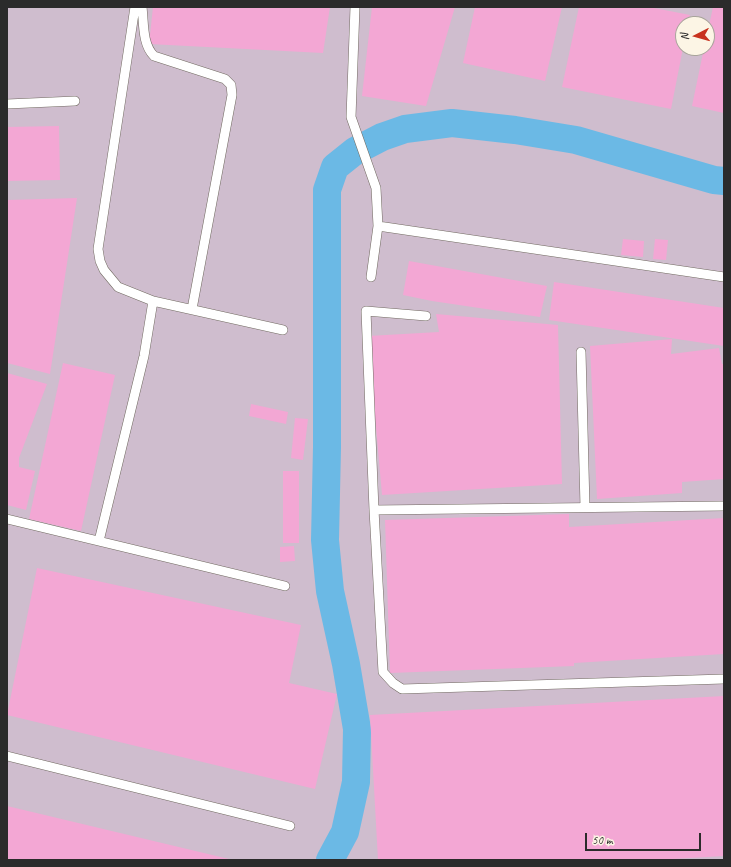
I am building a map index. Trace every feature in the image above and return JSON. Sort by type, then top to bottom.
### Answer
[{"type":"lane","points":[[135,7],[98,249],[100,261],[104,270],[118,286],[153,301],[283,330]]},
{"type":"lane","points":[[142,7],[146,45],[154,56],[224,79],[231,85],[232,95],[192,310]]},
{"type":"lane","points":[[355,7],[351,117],[376,188],[378,226],[371,277]]},
{"type":"lane","points":[[7,104],[74,101]]},
{"type":"lane","points":[[378,226],[724,277]]},
{"type":"lane","points":[[99,541],[144,356],[153,301]]},
{"type":"lane","points":[[426,316],[366,311],[374,510],[383,672],[393,684],[402,689],[724,679]]},
{"type":"lane","points":[[581,352],[585,507]]},
{"type":"lane","points":[[374,510],[724,506]]},
{"type":"lane","points":[[7,519],[285,586]]},
{"type":"lane","points":[[7,756],[290,826]]},
{"type":"shaded area","points":[[7,7],[724,7],[724,860],[7,860]]},
{"type":"building","points":[[153,7],[330,7],[323,53],[149,44]]},
{"type":"building","points":[[372,7],[455,7],[426,106],[362,96]]},
{"type":"building","points":[[475,7],[562,7],[545,81],[463,63]]},
{"type":"building","points":[[579,7],[649,7],[690,15],[675,16],[675,56],[681,56],[671,109],[562,87]]},
{"type":"building","points":[[713,7],[724,7],[724,113],[692,106],[702,56],[715,56],[715,16],[711,16]]},
{"type":"building","points":[[59,126],[60,180],[7,181],[7,127]]},
{"type":"building","points":[[77,198],[50,374],[7,363],[7,200]]},
{"type":"building","points":[[623,239],[644,241],[643,257],[621,255]]},
{"type":"building","points":[[655,239],[668,240],[666,260],[653,259]]},
{"type":"building","points":[[409,261],[547,286],[540,317],[432,301],[403,295]]},
{"type":"building","points":[[554,282],[724,308],[724,346],[549,320]]},
{"type":"building","points":[[436,314],[558,325],[562,484],[382,495],[368,336],[439,332]]},
{"type":"building","points":[[672,339],[671,354],[719,348],[722,364],[724,364],[724,479],[682,482],[682,493],[597,499],[590,346]]},
{"type":"building","points":[[63,363],[115,375],[81,531],[29,519]]},
{"type":"building","points":[[7,373],[47,384],[19,458],[19,467],[35,471],[26,510],[7,505]]},
{"type":"building","points":[[251,404],[288,412],[286,424],[249,416]]},
{"type":"building","points":[[295,418],[308,419],[303,460],[291,458]]},
{"type":"building","points":[[283,471],[299,471],[299,543],[283,543]]},
{"type":"building","points":[[569,514],[569,527],[724,518],[724,654],[574,663],[574,666],[390,673],[385,520]]},
{"type":"building","points":[[294,546],[295,561],[280,562],[280,547]]},
{"type":"building","points":[[37,568],[301,625],[289,683],[337,694],[315,789],[7,715]]},
{"type":"building","points":[[724,696],[724,856],[655,860],[378,860],[370,715]]},
{"type":"building","points":[[7,806],[229,859],[229,860],[7,860]]},
{"type":"waterway","points":[[330,860],[345,832],[356,782],[357,729],[346,664],[330,591],[325,540],[327,447],[327,190],[335,167],[355,151],[382,137],[405,129],[452,123],[515,130],[576,140],[714,180],[724,181]]}]
